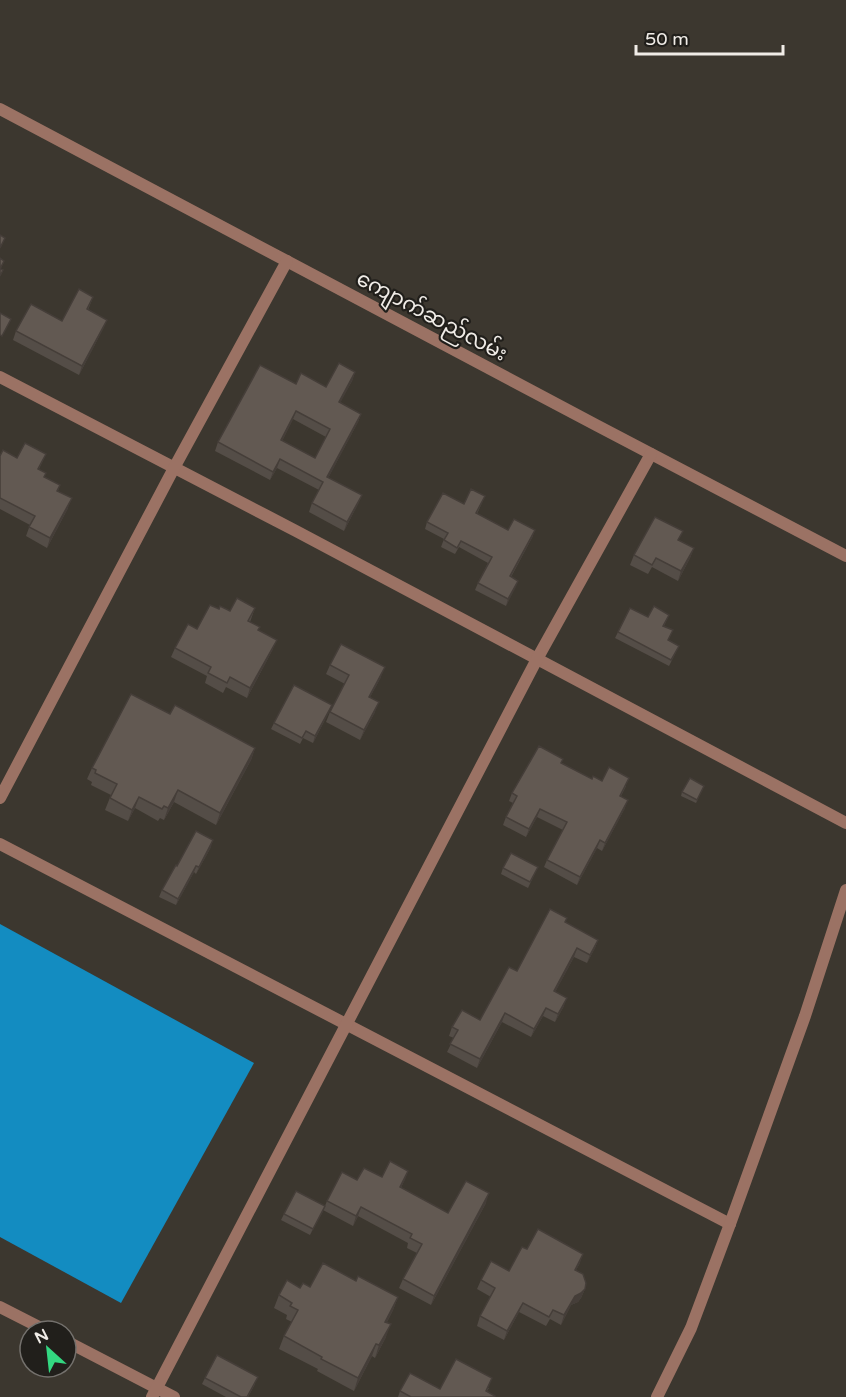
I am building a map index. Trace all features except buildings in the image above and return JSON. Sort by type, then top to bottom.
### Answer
[{"type":"street","name":"ကျောက်ဆည်လမ်း","points":[[0,109],[846,556]]},
{"type":"street","points":[[0,798],[174,468],[287,261]]},
{"type":"street","points":[[0,377],[846,823]]},
{"type":"street","points":[[155,1393],[537,660],[651,454]]},
{"type":"street","points":[[0,844],[730,1224]]},
{"type":"street","points":[[657,1397],[691,1328],[730,1224],[805,1017],[846,890]]},
{"type":"street","points":[[0,1307],[24,1319]]},
{"type":"street","points":[[78,1348],[155,1393],[174,1397]]},
{"type":"water","points":[[0,924],[254,1063],[121,1303],[0,1237]]}]
